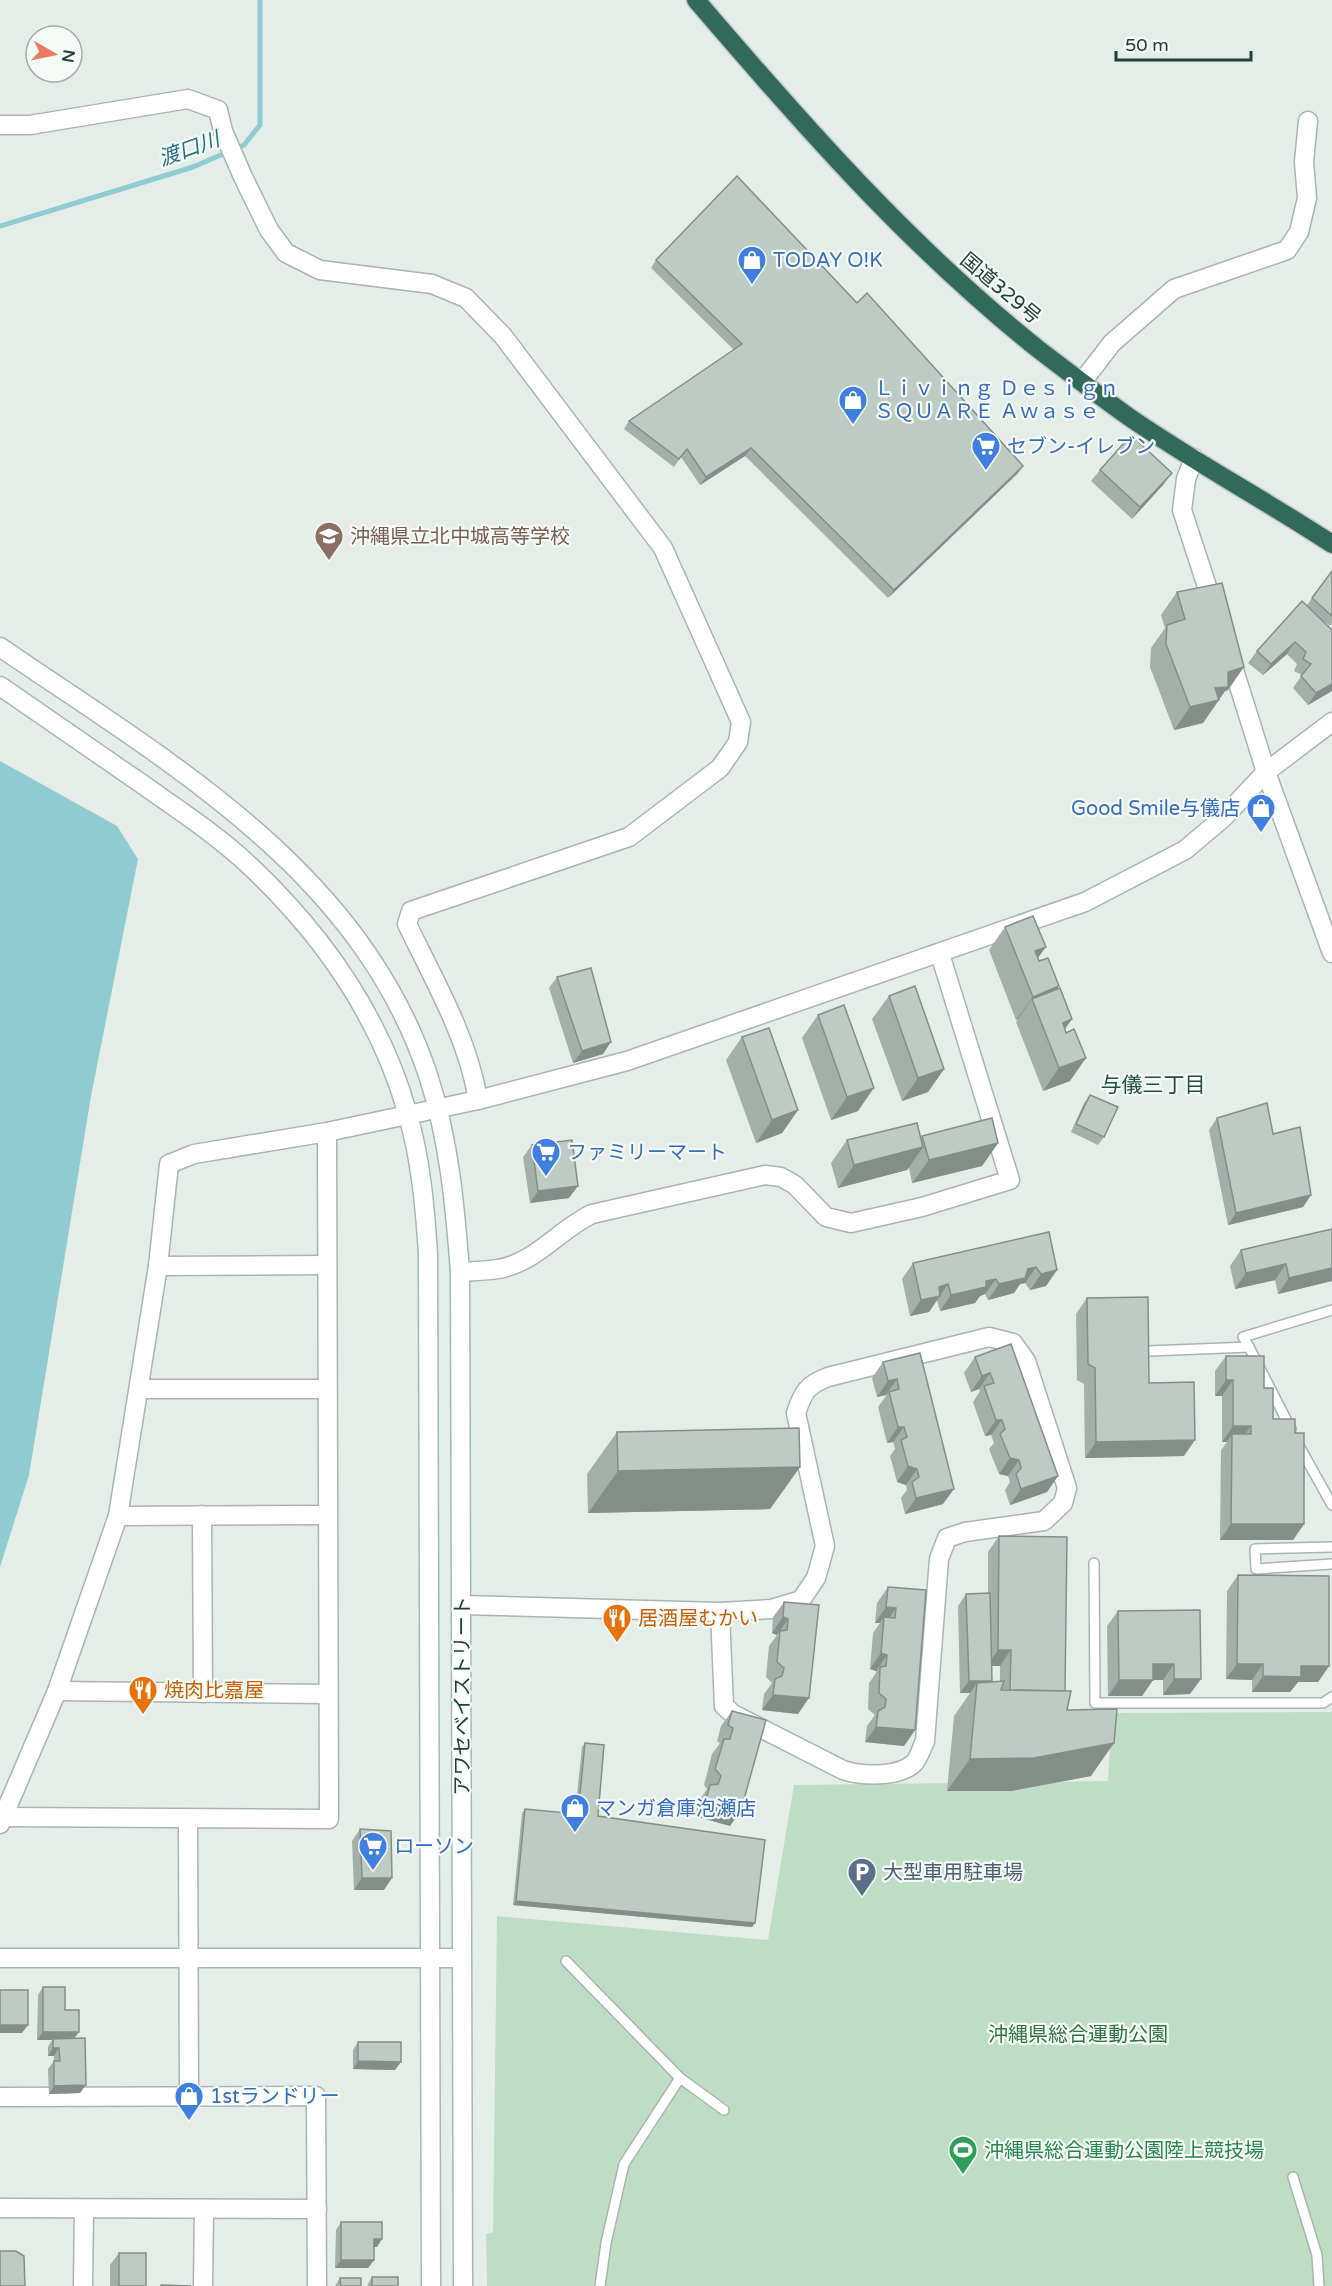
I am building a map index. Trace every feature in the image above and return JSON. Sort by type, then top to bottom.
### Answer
[{"type":"highway","name":"国道329号","points":[[696,0],[785,103],[889,215],[942,268],[1082,382],[1130,417],[1332,544]]},
{"type":"street","points":[[0,125],[30,125],[188,99],[218,110],[223,131],[243,177],[269,230],[286,253],[320,270],[432,284],[466,298],[503,336],[663,548],[741,722],[738,742],[720,768],[629,837],[411,911],[407,924],[451,1016],[476,1082],[478,1100]]},
{"type":"street","points":[[1082,382],[1112,343],[1174,289],[1287,250],[1299,232],[1307,198],[1304,162],[1308,121]]},
{"type":"street","points":[[1194,458],[1186,479],[1182,510],[1266,772],[1332,953]]},
{"type":"street","name":"アワセベイストリート","points":[[0,647],[182,772],[269,841],[321,893],[358,940],[397,1003],[414,1038],[438,1108],[455,1207],[460,1272],[463,2286]]},
{"type":"street","name":"アワセベイストリート","points":[[0,686],[215,837],[249,865],[300,917],[336,962],[375,1027],[388,1054],[408,1115],[422,1183],[428,1254],[430,2286]]},
{"type":"street","points":[[327,1132],[329,1819],[2,1820],[57,1692],[118,1516],[159,1266],[169,1164],[194,1154],[327,1132],[478,1100],[627,1061],[1085,902],[1185,850],[1223,818],[1266,772],[1332,722]]},
{"type":"street","points":[[460,1272],[500,1269],[517,1262],[541,1249],[576,1221],[592,1214],[765,1175],[781,1176],[795,1185],[826,1217],[851,1223],[922,1207],[1010,1180],[940,954]]},
{"type":"street","points":[[159,1266],[327,1265]]},
{"type":"street","points":[[462,1605],[720,1612],[771,1609],[801,1600],[816,1578],[825,1546],[796,1413],[801,1398],[811,1383],[989,1337],[1013,1343],[1026,1361],[1067,1488],[1063,1503],[1044,1521],[965,1532],[947,1538],[939,1559],[925,1741],[914,1762],[894,1773],[857,1775],[733,1714],[724,1706],[720,1612]]},
{"type":"street","points":[[139,1389],[327,1389]]},
{"type":"street","points":[[202,1515],[203,1693]]},
{"type":"street","points":[[118,1516],[327,1515]]},
{"type":"street","points":[[57,1692],[328,1694]]},
{"type":"street","points":[[188,1819],[189,2095]]},
{"type":"street","points":[[0,1958],[461,1958]]},
{"type":"street","points":[[0,2097],[316,2096],[317,2286]]},
{"type":"street","points":[[0,2208],[317,2209]]},
{"type":"street","points":[[83,2286],[84,2209]]},
{"type":"street","points":[[203,2286],[204,2209]]},
{"type":"lane","points":[[1332,1310],[1243,1337],[1332,1505]]},
{"type":"lane","points":[[1149,1351],[1249,1347]]},
{"type":"lane","points":[[1332,1547],[1254,1549],[1256,1569],[1332,1564]]},
{"type":"lane","points":[[1094,1563],[1095,1703],[1323,1703],[1332,1697]]},
{"type":"lane","points":[[566,1961],[680,2078],[724,2110]]},
{"type":"lane","points":[[600,2286],[606,2243],[624,2164],[680,2078]]},
{"type":"lane","points":[[1293,2177],[1317,2255],[1318,2286]]},
{"type":"green space","name":"沖縄県総合運動公園","points":[[1332,1712],[1332,2286],[487,2286],[486,2234],[493,2232],[497,1916],[768,1940],[794,1785],[1108,1781],[1112,1713]]},
{"type":"water","points":[[0,761],[117,826],[138,859],[91,1096],[29,1475],[0,1567]]},
{"type":"building","points":[[737,176],[857,303],[867,293],[1023,466],[894,590],[751,448],[706,477],[687,449],[679,459],[629,421],[742,344],[656,260]]},
{"type":"building","points":[[1131,435],[1172,473],[1140,507],[1100,470]]},
{"type":"building","points":[[1332,571],[1332,616],[1312,598]]},
{"type":"building","points":[[1222,583],[1244,667],[1228,672],[1228,687],[1215,688],[1219,700],[1190,707],[1166,644],[1167,625],[1185,619],[1177,592]]},
{"type":"building","points":[[1302,601],[1332,630],[1332,684],[1316,693],[1301,676],[1311,664],[1303,659],[1306,652],[1295,642],[1271,664],[1257,651]]},
{"type":"building","points":[[1033,916],[1046,947],[1035,951],[1039,961],[1048,958],[1059,986],[1033,997],[1005,927]]},
{"type":"building","points":[[591,968],[611,1042],[582,1051],[557,977]]},
{"type":"building","points":[[915,986],[944,1069],[918,1078],[889,996]]},
{"type":"building","points":[[1060,988],[1072,1019],[1063,1023],[1066,1033],[1074,1029],[1086,1058],[1059,1068],[1032,999]]},
{"type":"building","points":[[844,1005],[874,1088],[847,1097],[818,1015]]},
{"type":"building","points":[[769,1028],[798,1110],[772,1120],[742,1037]]},
{"type":"building","points":[[1090,1095],[1118,1107],[1104,1137],[1076,1124]]},
{"type":"building","points":[[1267,1103],[1273,1134],[1300,1127],[1311,1195],[1236,1213],[1217,1118]]},
{"type":"building","points":[[992,1118],[998,1143],[929,1160],[922,1136]]},
{"type":"building","points":[[917,1123],[923,1147],[854,1165],[847,1140]]},
{"type":"building","points":[[572,1140],[578,1186],[538,1191],[532,1145]]},
{"type":"building","points":[[1332,1229],[1332,1268],[1289,1278],[1286,1264],[1246,1273],[1241,1250]]},
{"type":"building","points":[[1049,1232],[1057,1270],[1041,1274],[1036,1267],[1028,1269],[1025,1278],[999,1284],[996,1279],[986,1281],[986,1287],[951,1295],[948,1284],[939,1287],[940,1296],[921,1300],[913,1263]]},
{"type":"building","points":[[1148,1297],[1149,1383],[1194,1382],[1195,1440],[1096,1442],[1095,1368],[1088,1364],[1087,1298]]},
{"type":"building","points":[[1011,1344],[1058,1476],[1021,1489],[1016,1474],[1021,1468],[1019,1460],[1010,1458],[1000,1434],[1005,1429],[1002,1420],[996,1420],[984,1386],[994,1383],[990,1373],[982,1376],[975,1357]]},
{"type":"building","points":[[920,1353],[954,1489],[916,1498],[912,1482],[919,1477],[917,1469],[908,1466],[901,1440],[907,1437],[904,1427],[898,1427],[889,1392],[899,1389],[897,1379],[888,1381],[883,1362]]},
{"type":"building","points":[[1226,1356],[1264,1356],[1264,1388],[1273,1388],[1273,1419],[1295,1419],[1295,1433],[1304,1433],[1304,1524],[1231,1524],[1232,1434],[1251,1434],[1251,1426],[1233,1426],[1233,1380],[1226,1380]]},
{"type":"building","points":[[799,1428],[800,1467],[618,1471],[617,1432]]},
{"type":"building","points":[[999,1536],[1067,1537],[1065,1691],[1010,1690],[1011,1650],[998,1650]]},
{"type":"building","points":[[1238,1575],[1329,1576],[1329,1666],[1301,1666],[1301,1677],[1263,1676],[1263,1664],[1237,1664]]},
{"type":"building","points":[[888,1587],[926,1590],[915,1730],[876,1727],[878,1711],[885,1707],[886,1699],[879,1693],[880,1667],[886,1666],[887,1655],[881,1653],[884,1617],[895,1618],[896,1608],[886,1607]]},
{"type":"building","points":[[990,1593],[992,1681],[969,1681],[966,1594]]},
{"type":"building","points":[[784,1602],[819,1605],[809,1698],[773,1695],[775,1679],[782,1676],[784,1668],[777,1662],[780,1631],[787,1630],[788,1619],[783,1617]]},
{"type":"building","points":[[1200,1610],[1201,1679],[1174,1679],[1174,1664],[1153,1664],[1153,1680],[1119,1680],[1118,1611]]},
{"type":"building","points":[[1004,1681],[1001,1690],[1071,1691],[1067,1710],[1117,1709],[1114,1743],[1034,1758],[970,1759],[977,1683]]},
{"type":"building","points":[[732,1711],[766,1720],[741,1810],[706,1800],[710,1785],[718,1784],[721,1776],[715,1769],[724,1739],[730,1739],[733,1728],[728,1725]]},
{"type":"building","points":[[585,1743],[604,1745],[598,1816],[765,1840],[755,1923],[516,1901],[525,1809],[578,1814]]},
{"type":"building","points":[[360,1829],[391,1831],[392,1878],[362,1878]]},
{"type":"building","points":[[43,1987],[65,1987],[65,2010],[79,2010],[79,2032],[43,2032]]},
{"type":"building","points":[[0,1990],[28,1990],[28,2025],[0,2025]]},
{"type":"building","points":[[85,2038],[86,2085],[54,2086],[54,2061],[60,2061],[59,2048],[53,2048],[53,2039]]},
{"type":"building","points":[[358,2042],[401,2042],[401,2062],[358,2061]]},
{"type":"building","points":[[341,2222],[382,2222],[382,2239],[374,2239],[374,2260],[341,2260]]},
{"type":"building","points":[[0,2251],[16,2251],[24,2256],[25,2286],[0,2286]]},
{"type":"building","points":[[119,2253],[146,2253],[146,2286],[119,2286]]},
{"type":"building","points":[[372,2277],[398,2277],[398,2286],[372,2286]]},
{"type":"building","points":[[340,2278],[361,2278],[361,2286],[341,2286]]},
{"type":"waterway","name":"渡口川","points":[[0,226],[193,167],[244,145],[260,125],[260,0]]},
{"type":"place","name":"TODAY O!K","points":[[752,286]]},
{"type":"place","name":"Ｌｉｖｉｎｇ Ｄｅｓｉｇｎ ＳＱＵＡＲＥ Ａｗａｓｅ","points":[[853,426]]},
{"type":"place","name":"セブン-イレブン","points":[[986,472]]},
{"type":"place","name":"沖縄県立北中城高等学校","points":[[329,562]]},
{"type":"place","name":"Good Smile与儀店","points":[[1261,834]]},
{"type":"place","name":"ファミリーマート","points":[[546,1178]]},
{"type":"place","name":"居酒屋むかい","points":[[617,1644]]},
{"type":"place","name":"焼肉比嘉屋","points":[[143,1716]]},
{"type":"place","name":"マンガ倉庫泡瀬店","points":[[575,1834]]},
{"type":"place","name":"ローソン","points":[[373,1872]]},
{"type":"place","name":"大型車用駐車場","points":[[862,1898]]},
{"type":"place","name":"1stランドリー","points":[[189,2122]]},
{"type":"place","name":"沖縄県総合運動公園陸上競技場","points":[[963,2176]]},
{"type":"district","name":"与儀三丁目","points":[[1153,1085]]}]
